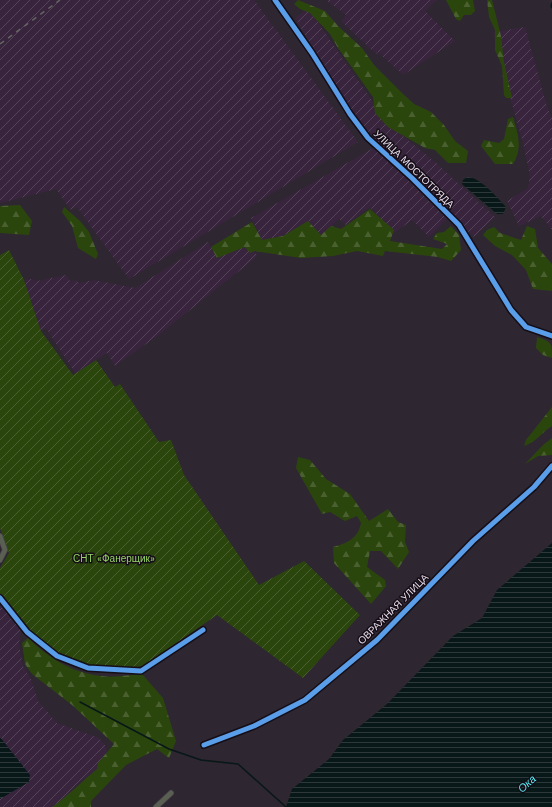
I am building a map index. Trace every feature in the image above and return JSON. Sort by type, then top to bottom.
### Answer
[{"type":"street","name":"УЛИЦА МОСТОТРЯДА","points":[[275,0],[312,53],[350,114],[368,138],[412,178],[458,225],[511,310],[526,327],[552,336]]},
{"type":"street","name":"ОВРАЖНАЯ УЛИЦА","points":[[204,745],[254,726],[305,700],[377,640],[473,541],[534,487],[552,466]]},
{"type":"street","points":[[0,536],[5,550],[0,560]]},
{"type":"street","points":[[0,598],[27,632],[57,656],[88,668],[141,671],[202,630]]},
{"type":"street","points":[[156,807],[171,793]]},
{"type":"shaded area","points":[[0,0],[254,0],[358,142],[129,279],[77,207],[71,210],[56,189],[0,203]]},
{"type":"shaded area","points":[[326,0],[437,0],[425,11],[455,41],[403,75],[378,52],[376,54],[341,21],[346,15]]},
{"type":"shaded area","points":[[308,8],[388,124],[434,161],[495,217],[474,237],[370,138],[352,114],[295,18]]},
{"type":"shaded area","points":[[525,27],[546,103],[552,119],[552,230],[541,216],[519,226],[507,201],[528,188],[530,176],[523,143],[494,32]]},
{"type":"shaded area","points":[[375,147],[447,219],[429,237],[412,220],[394,233],[370,207],[346,225],[339,219],[321,235],[308,221],[283,236],[262,240],[251,218]]},
{"type":"shaded area","points":[[208,242],[217,257],[245,247],[254,251],[258,256],[156,337],[115,366],[107,353],[75,373],[46,328],[41,331],[24,280],[32,279],[37,281],[66,275],[70,281],[76,280],[79,283],[94,280],[135,288]]},
{"type":"shaded area","points":[[0,605],[21,628],[19,644],[23,666],[31,679],[38,701],[57,723],[99,738],[105,745],[107,753],[98,763],[97,769],[75,786],[65,798],[52,807],[0,807]]},
{"type":"green space","points":[[298,0],[325,11],[338,26],[362,48],[374,65],[402,93],[414,104],[431,112],[444,125],[455,141],[468,151],[466,163],[448,163],[435,150],[425,148],[388,127],[375,113],[373,97],[338,48],[330,34],[310,13],[300,9],[294,4]]},
{"type":"green space","points":[[446,0],[473,0],[475,11],[471,15],[464,15],[460,21],[456,19]]},
{"type":"green space","points":[[487,0],[492,0],[501,36],[504,62],[512,98],[506,98],[504,95],[502,66],[495,50],[495,30],[489,17]]},
{"type":"green space","points":[[513,117],[519,141],[516,158],[513,164],[495,164],[481,146],[484,140],[499,143],[504,139],[508,119]]},
{"type":"green space","points":[[20,205],[32,221],[29,235],[0,233],[0,206]]},
{"type":"green space","points":[[64,207],[80,221],[89,232],[98,254],[96,259],[78,248],[72,226],[62,212]]},
{"type":"green space","points":[[370,209],[394,230],[390,241],[442,249],[447,244],[433,239],[437,233],[444,232],[451,226],[459,235],[461,250],[451,261],[438,257],[385,251],[383,256],[357,251],[333,256],[301,258],[254,251],[250,253],[245,247],[217,258],[211,247],[252,222],[262,240],[283,236],[308,221],[321,235],[331,226],[341,229]]},
{"type":"green space","points":[[527,226],[535,229],[538,248],[552,264],[552,291],[533,289],[526,270],[512,255],[495,246],[483,235],[487,230],[494,227],[500,233],[521,240]]},
{"type":"green space","name":"СНТ «Фанерщик»","points":[[9,250],[24,280],[41,331],[73,375],[96,360],[115,387],[120,384],[159,442],[171,440],[184,475],[259,585],[304,561],[360,615],[303,678],[217,615],[143,666],[120,668],[89,665],[57,652],[28,629],[0,594],[0,568],[9,553],[0,528],[0,255]]},
{"type":"green space","points":[[537,337],[546,340],[550,344],[552,349],[552,358],[543,355],[536,348]]},
{"type":"green space","points":[[552,407],[552,426],[528,445],[524,446],[526,440]]},
{"type":"green space","points":[[552,438],[552,455],[538,456],[525,464],[543,445]]},
{"type":"green space","points":[[298,457],[310,460],[326,479],[350,494],[369,521],[388,509],[398,522],[406,525],[405,542],[409,552],[398,569],[381,551],[370,551],[367,567],[385,580],[386,586],[371,604],[334,563],[333,547],[343,544],[355,537],[361,523],[357,516],[345,521],[330,512],[322,514],[296,468]]},
{"type":"green space","points":[[28,638],[53,658],[80,672],[106,677],[142,674],[163,698],[176,741],[169,758],[157,749],[126,765],[91,801],[91,807],[52,807],[97,769],[98,763],[114,744],[72,705],[32,674],[25,664],[22,643]]},
{"type":"water","points":[[467,177],[477,180],[493,193],[506,207],[503,214],[497,214],[462,184],[463,180]]},
{"type":"water","name":"Ока","points":[[552,543],[552,807],[286,807],[292,789],[329,759],[343,740],[387,704],[453,636],[482,618],[497,590]]},
{"type":"water","points":[[0,737],[30,775],[29,782],[0,799]]},
{"type":"waterway","points":[[552,3],[552,8]]},
{"type":"waterway","points":[[80,702],[169,749],[201,760],[238,764],[286,807]]},
{"type":"railway","points":[[0,44],[60,0]]},
{"type":"cycle path","points":[[275,0],[312,53],[350,114],[368,138],[412,178],[459,225],[511,310],[526,327],[552,336]]},
{"type":"cycle path","points":[[204,745],[254,726],[305,700],[377,640],[473,541],[534,487],[552,466]]},
{"type":"cycle path","points":[[0,598],[27,632],[57,656],[88,668],[141,671],[203,630]]}]
